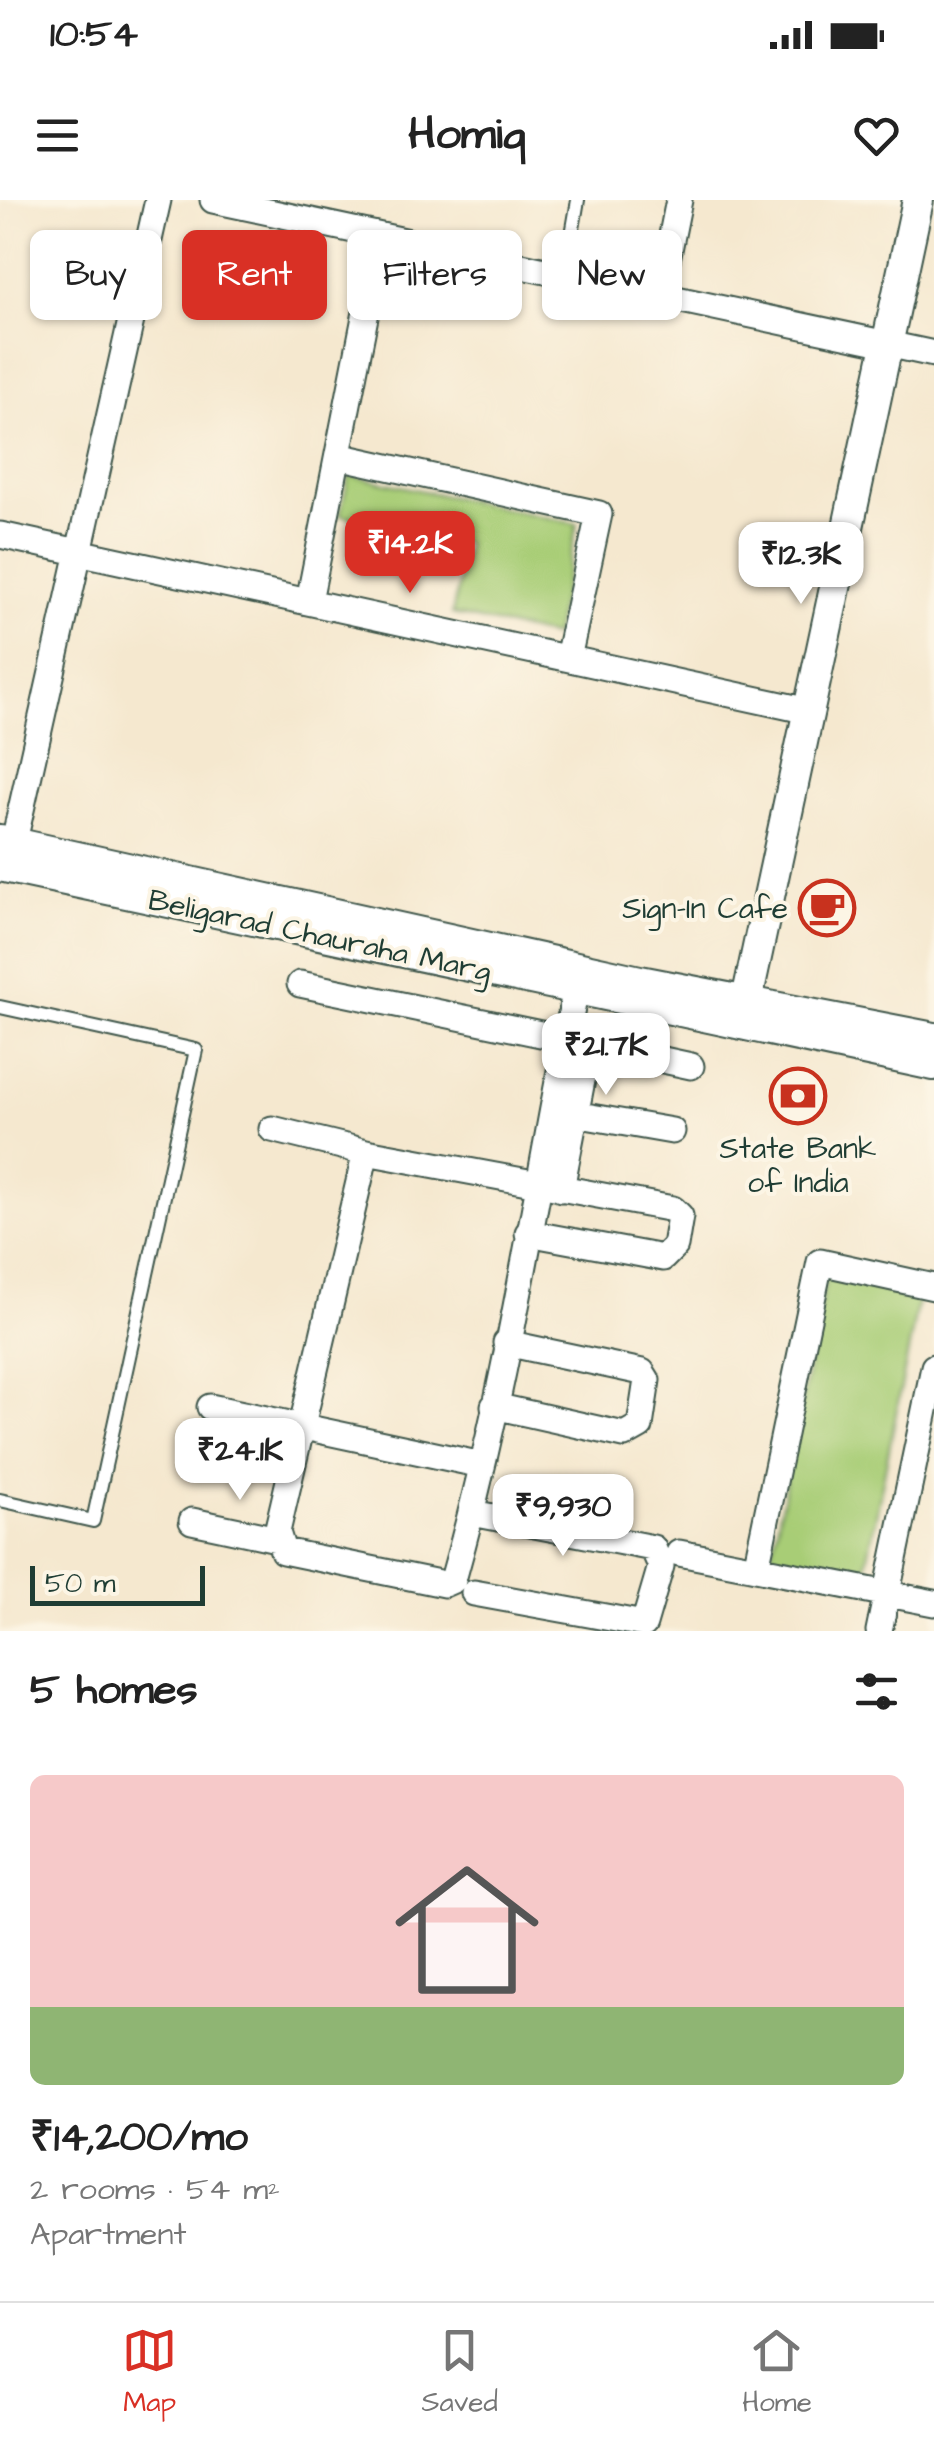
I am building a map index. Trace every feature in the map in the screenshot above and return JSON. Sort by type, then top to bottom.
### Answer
[{"type":"street","points":[[6,854],[158,200]]},
{"type":"street","points":[[213,200],[354,230]]},
{"type":"street","points":[[673,230],[679,200]]},
{"type":"street","points":[[918,200],[744,1014],[934,1038]]},
{"type":"street","points":[[682,301],[934,354]]},
{"type":"street","points":[[309,602],[365,320]]},
{"type":"street","points":[[338,456],[600,514],[568,658]]},
{"type":"street","points":[[0,534],[809,711]]},
{"type":"street","name":"Beligarad Chauraha Marg","points":[[6,854],[744,1014],[934,1066]]},
{"type":"street","points":[[366,1152],[277,1539],[284,1551],[294,1554],[444,1584],[453,1580],[472,1513],[528,1233],[550,1187],[574,1114],[578,979]]},
{"type":"street","points":[[300,984],[691,1066]]},
{"type":"street","points":[[550,1187],[577,1042]]},
{"type":"street","points":[[574,1114],[672,1131]]},
{"type":"street","points":[[272,1128],[366,1152],[673,1208],[680,1216],[675,1246],[670,1254],[656,1258],[528,1233]]},
{"type":"street","points":[[756,1568],[820,1262],[934,1286]]},
{"type":"street","points":[[494,1406],[624,1435],[640,1426],[647,1380],[642,1372],[506,1342]]},
{"type":"street","points":[[879,1631],[934,1367]]},
{"type":"street","points":[[210,1408],[482,1465]]},
{"type":"street","points":[[472,1513],[653,1548],[662,1566],[644,1624],[474,1593]]},
{"type":"street","points":[[192,1521],[277,1539]]},
{"type":"street","points":[[679,1553],[934,1603]]},
{"type":"lane","points":[[572,230],[578,200]]},
{"type":"lane","points":[[0,1008],[196,1050],[94,1521],[0,1500]]},
{"type":"green space","points":[[349,475],[577,524],[554,636],[452,614],[467,543],[340,515]]},
{"type":"green space","points":[[826,1278],[919,1296],[864,1577],[771,1558]]},
{"type":"place","name":"Sign-In Cafe","points":[[827,908]]},
{"type":"place","name":"State Bank of India","points":[[798,1096]]}]
